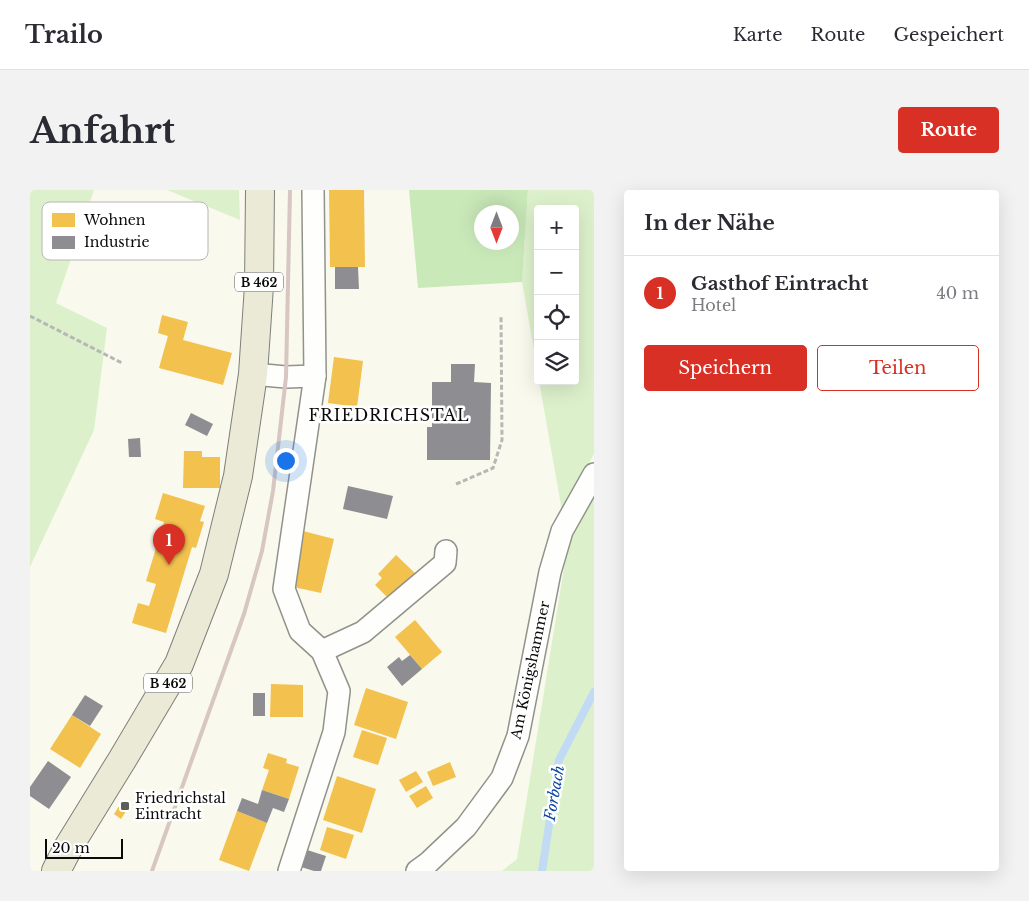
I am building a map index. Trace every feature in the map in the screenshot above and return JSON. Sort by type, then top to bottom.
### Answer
[{"type":"main road","name":"B 462","points":[[56,871],[69,846],[179,664],[214,574],[238,476],[253,374],[259,286],[260,190]]},
{"type":"street","points":[[289,871],[334,732],[339,691],[322,651],[300,631],[284,589],[315,376],[313,190]]},
{"type":"street","points":[[253,374],[286,377],[315,376]]},
{"type":"street","name":"Am Königshammer","points":[[417,871],[466,827],[502,778],[518,736],[552,563],[562,531],[594,474]]},
{"type":"street","points":[[322,651],[363,632],[445,563],[446,551]]},
{"type":"path","points":[[456,484],[493,468],[502,440],[501,315]]},
{"type":"path","points":[[30,316],[122,363]]},
{"type":"green space","points":[[30,190],[94,190],[90,202],[42,202],[42,260],[70,260],[56,303],[107,328],[94,430],[30,567]]},
{"type":"green space","points":[[167,190],[239,190],[240,220],[208,207],[208,202],[196,202]]},
{"type":"green space","points":[[409,190],[528,190],[522,282],[418,288]]},
{"type":"green space","points":[[528,190],[594,190],[594,454],[562,511],[540,385],[579,385],[579,205],[534,205],[534,350],[522,282]]},
{"type":"green space","points":[[594,498],[594,871],[502,871],[517,859],[568,543]]},
{"type":"building: Wohnen","points":[[329,190],[364,190],[365,267],[330,267]]},
{"type":"building: Wohnen","points":[[162,315],[188,322],[183,340],[232,353],[223,385],[159,368],[168,336],[158,333]]},
{"type":"building: Wohnen","points":[[334,357],[363,361],[357,407],[328,403]]},
{"type":"building: Wohnen","points":[[184,451],[202,451],[202,457],[220,457],[220,488],[183,488]]},
{"type":"building: Wohnen","points":[[163,493],[205,506],[200,521],[204,522],[196,548],[192,547],[166,633],[132,623],[138,603],[149,606],[156,584],[146,581],[164,522],[155,519]]},
{"type":"building: Wohnen","points":[[303,531],[334,539],[321,593],[289,586]]},
{"type":"building: Wohnen","points":[[396,555],[417,575],[392,602],[375,585],[382,578],[378,574]]},
{"type":"building: Wohnen","points":[[415,620],[442,652],[422,669],[395,637]]},
{"type":"building: Wohnen","points":[[271,684],[303,685],[303,717],[270,717]]},
{"type":"building: Wohnen","points":[[366,688],[408,702],[396,739],[354,725]]},
{"type":"building: Wohnen","points":[[72,715],[101,734],[80,768],[50,749]]},
{"type":"building: Wohnen","points":[[362,730],[387,738],[378,765],[353,757]]},
{"type":"building: Wohnen","points":[[268,753],[287,759],[286,763],[299,767],[289,799],[262,790],[269,770],[263,768]]},
{"type":"building: Wohnen","points":[[450,762],[456,777],[433,786],[427,772]]},
{"type":"building: Wohnen","points":[[416,771],[423,782],[406,792],[399,780]]},
{"type":"building: Wohnen","points":[[337,776],[376,789],[362,833],[323,820]]},
{"type":"building: Wohnen","points":[[426,786],[433,798],[417,808],[409,796]]},
{"type":"building: Wohnen","points":[[123,800],[130,805],[121,819],[114,814]]},
{"type":"building: Wohnen","points":[[237,811],[267,823],[249,871],[219,860]]},
{"type":"building: Wohnen","points":[[327,827],[354,835],[346,859],[320,850]]},
{"type":"building: Industrie","points":[[335,267],[358,267],[359,289],[335,289]]},
{"type":"building: Industrie","points":[[451,364],[475,364],[474,382],[491,383],[490,460],[427,460],[427,427],[432,427],[432,382],[451,382]]},
{"type":"building: Industrie","points":[[191,413],[213,424],[207,436],[185,425]]},
{"type":"building: Industrie","points":[[140,438],[141,457],[129,457],[128,439]]},
{"type":"building: Industrie","points":[[348,486],[393,496],[387,519],[343,509]]},
{"type":"building: Industrie","points":[[410,655],[422,669],[402,686],[387,667],[399,657],[402,661]]},
{"type":"building: Industrie","points":[[253,693],[265,693],[265,716],[253,716]]},
{"type":"building: Industrie","points":[[85,695],[103,706],[90,726],[72,715]]},
{"type":"building: Industrie","points":[[48,761],[71,777],[49,809],[30,796],[30,787]]},
{"type":"building: Industrie","points":[[262,790],[289,799],[284,812],[273,808],[267,823],[237,811],[242,798],[258,804]]},
{"type":"building: Industrie","points":[[304,849],[326,856],[321,871],[298,866]]},
{"type":"waterway","name":"Forbach","points":[[542,871],[559,760],[594,692]]},
{"type":"railway","points":[[152,871],[244,614],[262,551],[273,491],[286,377],[290,190]]},
{"type":"place","name":"Gasthof Eintracht","points":[[169,565]]},
{"type":"place","name":"Friedrichstal Eintracht","points":[[125,806]]},
{"type":"district","name":"FRIEDRICHSTAL","points":[[389,415]]}]
